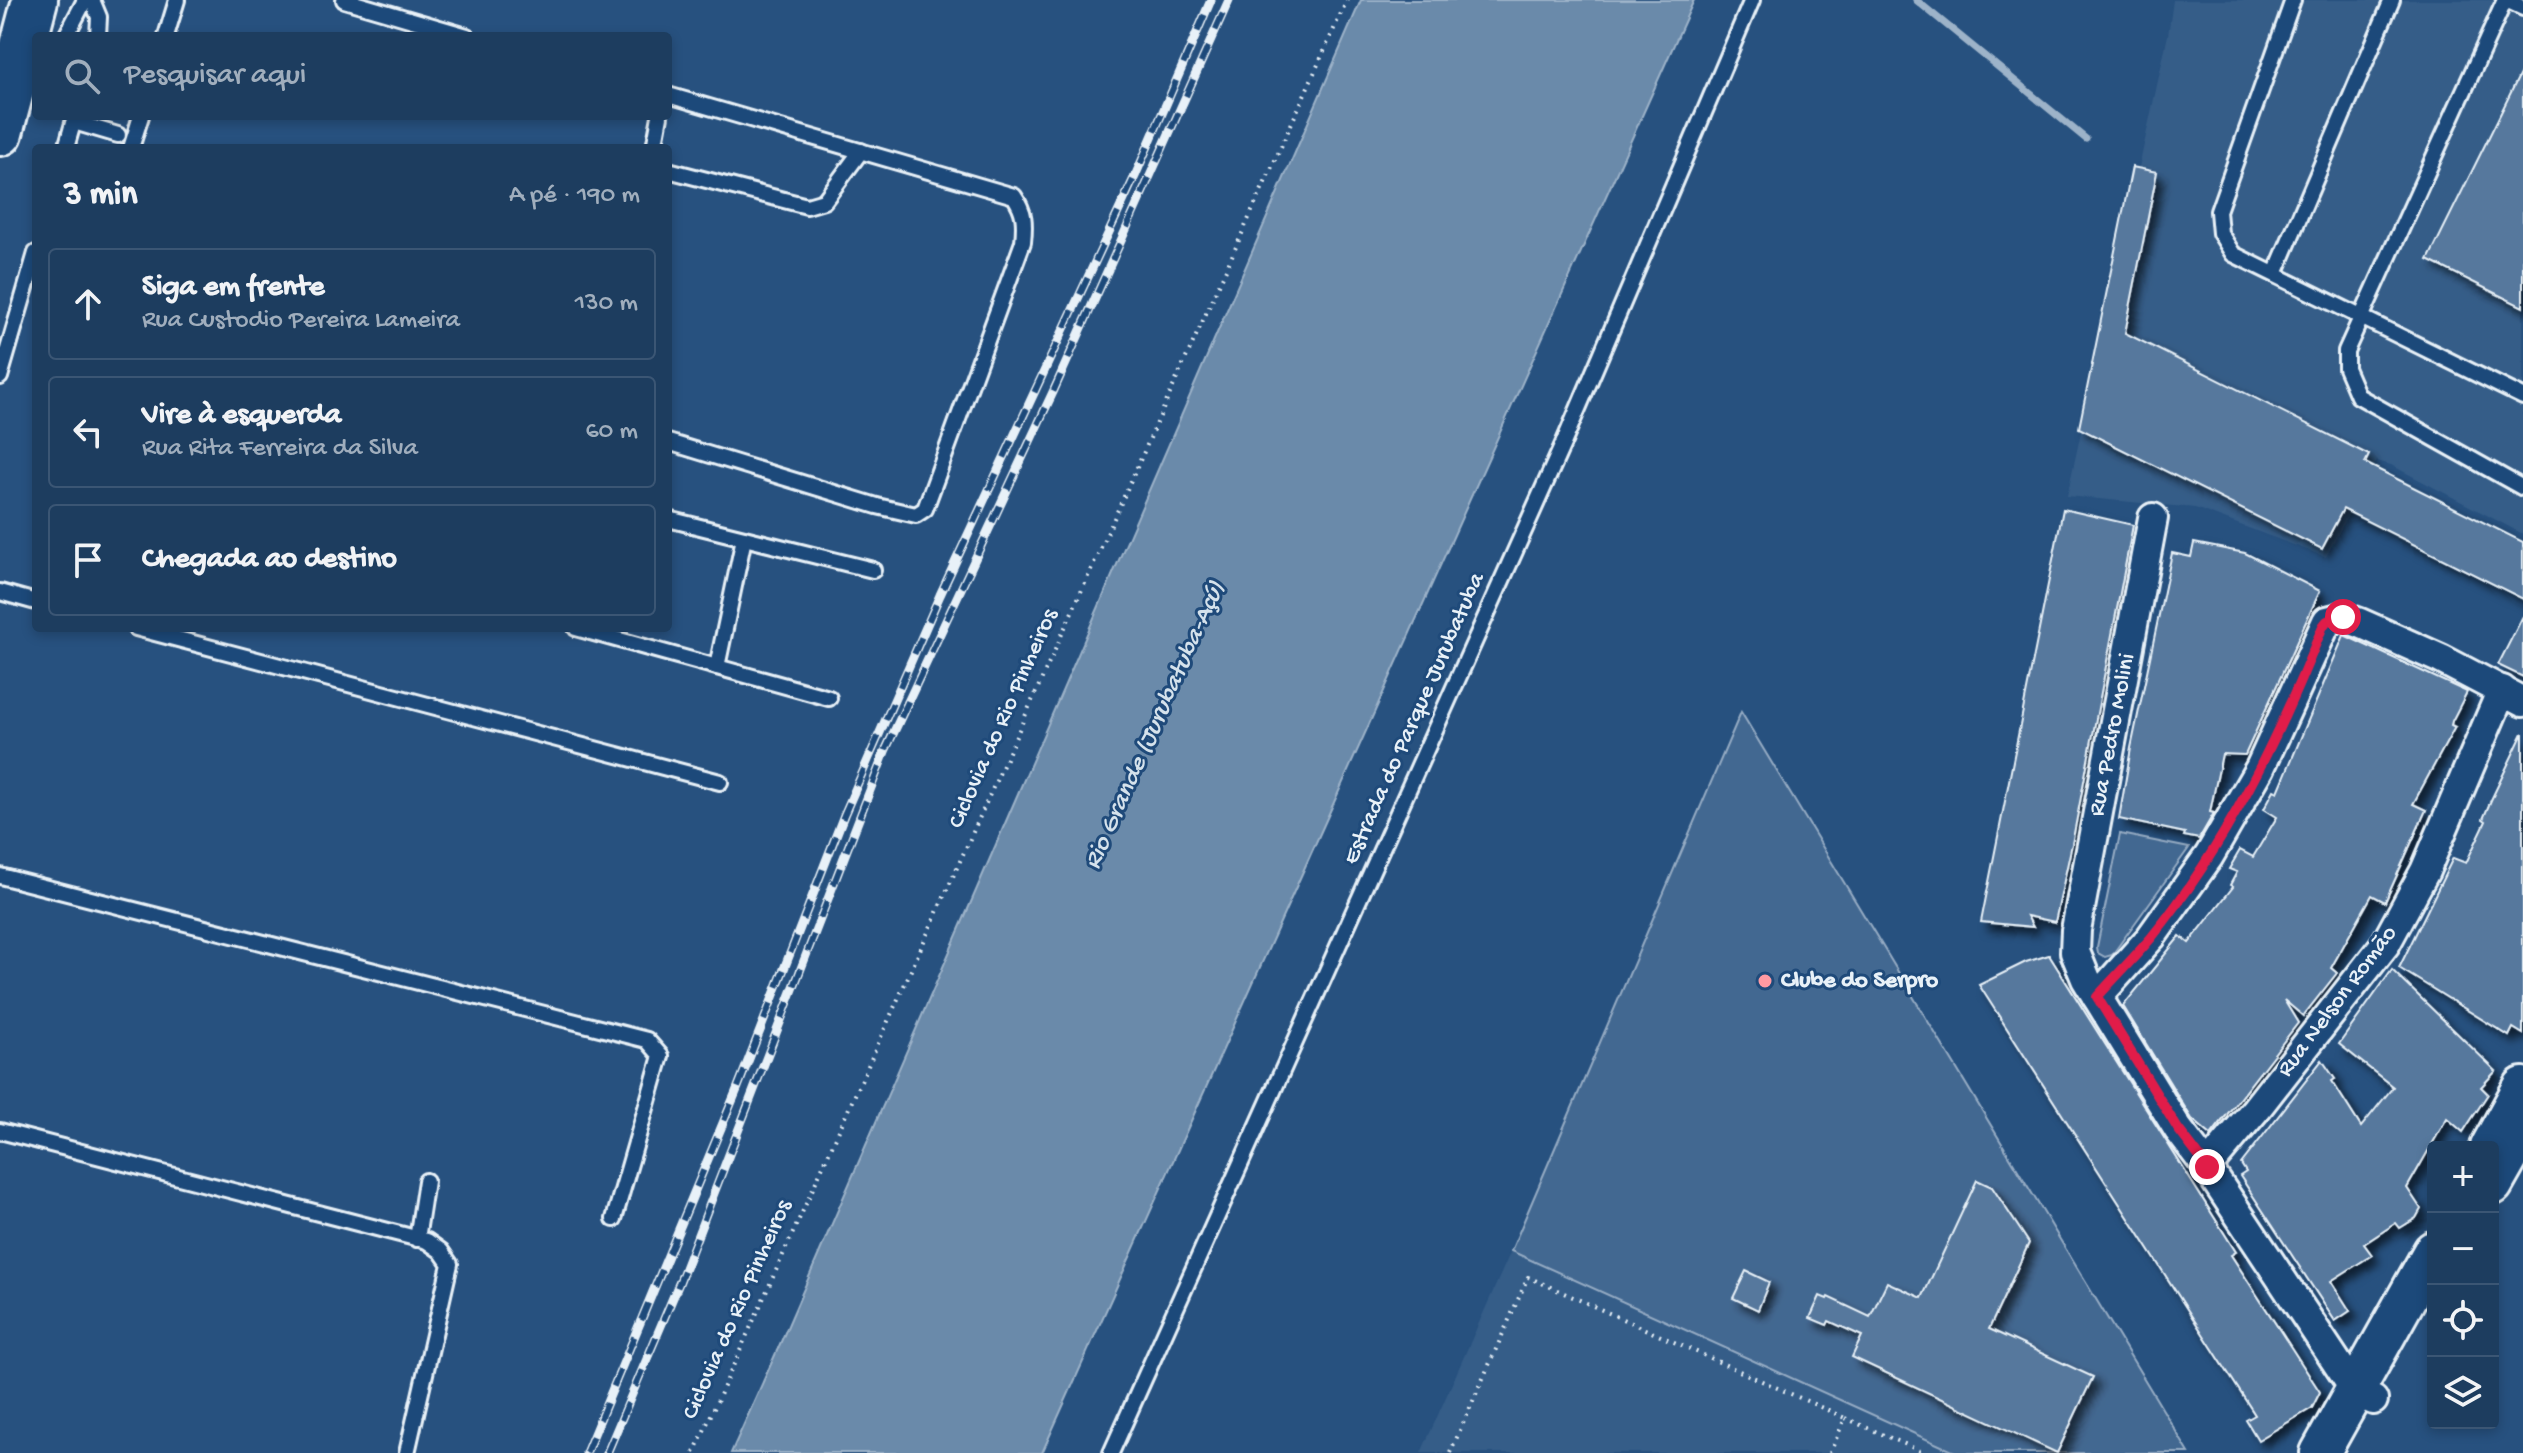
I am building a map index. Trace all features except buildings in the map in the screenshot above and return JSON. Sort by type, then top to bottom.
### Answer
[{"type":"highway","points":[[10,117],[35,0]]},
{"type":"main road","points":[[2501,1167],[2523,1087]]},
{"type":"main road","points":[[2501,1167],[2523,1132]]},
{"type":"main road","points":[[2346,1453],[2364,1395],[2427,1264]]},
{"type":"main road","points":[[2320,1453],[2427,1302]]},
{"type":"street","name":"Rua Pedro Molini","points":[[2097,997],[2075,952],[2076,930],[2153,518]]},
{"type":"street","points":[[2364,1395],[2178,1129],[2097,997],[2151,937],[2209,856],[2260,768],[2323,626],[2334,618],[2343,617],[2371,627],[2512,696]]},
{"type":"street","name":"Rua Nelson Romão","points":[[2207,1167],[2386,943],[2512,696]]},
{"type":"lane","points":[[68,32],[85,0]]},
{"type":"lane","points":[[92,0],[99,17],[98,32]]},
{"type":"lane","points":[[167,32],[177,0]]},
{"type":"lane","points":[[344,0],[453,32]]},
{"type":"lane","name":"Estrada do Parque Jurubatuba","points":[[1111,1453],[1563,444],[1752,0]]},
{"type":"lane","points":[[2293,0],[2218,211],[2220,233],[2233,254],[2523,397]]},
{"type":"lane","points":[[2275,274],[2392,0]]},
{"type":"lane","points":[[2523,8],[2506,0],[2346,351],[2346,368],[2358,396],[2523,488]]},
{"type":"lane","points":[[672,96],[1014,196],[1022,208],[1025,221],[1023,242],[925,509],[916,515],[672,443]]},
{"type":"lane","points":[[67,144],[75,120]]},
{"type":"lane","points":[[78,120],[118,135]]},
{"type":"lane","points":[[132,144],[140,120]]},
{"type":"lane","points":[[655,144],[659,120]]},
{"type":"lane","points":[[672,171],[807,206],[824,201],[861,151]]},
{"type":"lane","points":[[0,377],[32,277]]},
{"type":"lane","points":[[672,520],[873,570]]},
{"type":"lane","points":[[717,667],[744,538]]},
{"type":"lane","points":[[0,592],[32,601]]},
{"type":"lane","points":[[151,632],[720,782]]},
{"type":"lane","points":[[590,632],[829,698]]},
{"type":"lane","points":[[0,876],[647,1040],[661,1056],[614,1219]]},
{"type":"lane","points":[[0,1131],[427,1241],[441,1251],[450,1264],[407,1453]]},
{"type":"lane","points":[[417,1239],[426,1181]]},
{"type":"path","name":"Ciclovia do Rio Pinheiros","points":[[694,1453],[1347,0]]},
{"type":"path","points":[[1450,1453],[1528,1277],[1925,1453]]},
{"type":"path","points":[[1830,1453],[1845,1418]]},
{"type":"shaded area","points":[[2173,0],[2523,0],[2523,534],[2391,465],[2377,461],[2326,557],[2195,508],[2067,496],[2168,35]]},
{"type":"shaded area","name":"Clube do Serpro","points":[[1741,712],[2189,1453],[1957,1453],[1511,1251]]},
{"type":"shaded area","points":[[2120,834],[2189,848],[2112,955],[2105,957],[2098,953],[2097,947]]},
{"type":"shaded area","points":[[1511,1251],[1957,1453],[1421,1453]]},
{"type":"water","name":"Rio Grande (Jurubatuba-Açú)","points":[[1361,0],[1694,0],[1042,1453],[731,1453],[780,1344]]},
{"type":"waterway","points":[[1916,0],[2086,139]]},
{"type":"railway","points":[[586,1453],[738,1087],[844,815],[940,595],[1136,174],[1211,0]]},
{"type":"railway","points":[[607,1453],[680,1281],[886,749],[1054,390],[1229,0]]},
{"type":"place","name":"Clube do Serpro","points":[[1765,981]]},
{"type":"route","points":[[2207,1167],[2178,1129],[2097,997],[2151,937],[2209,856],[2260,768],[2323,626],[2327,621],[2343,617]]}]
